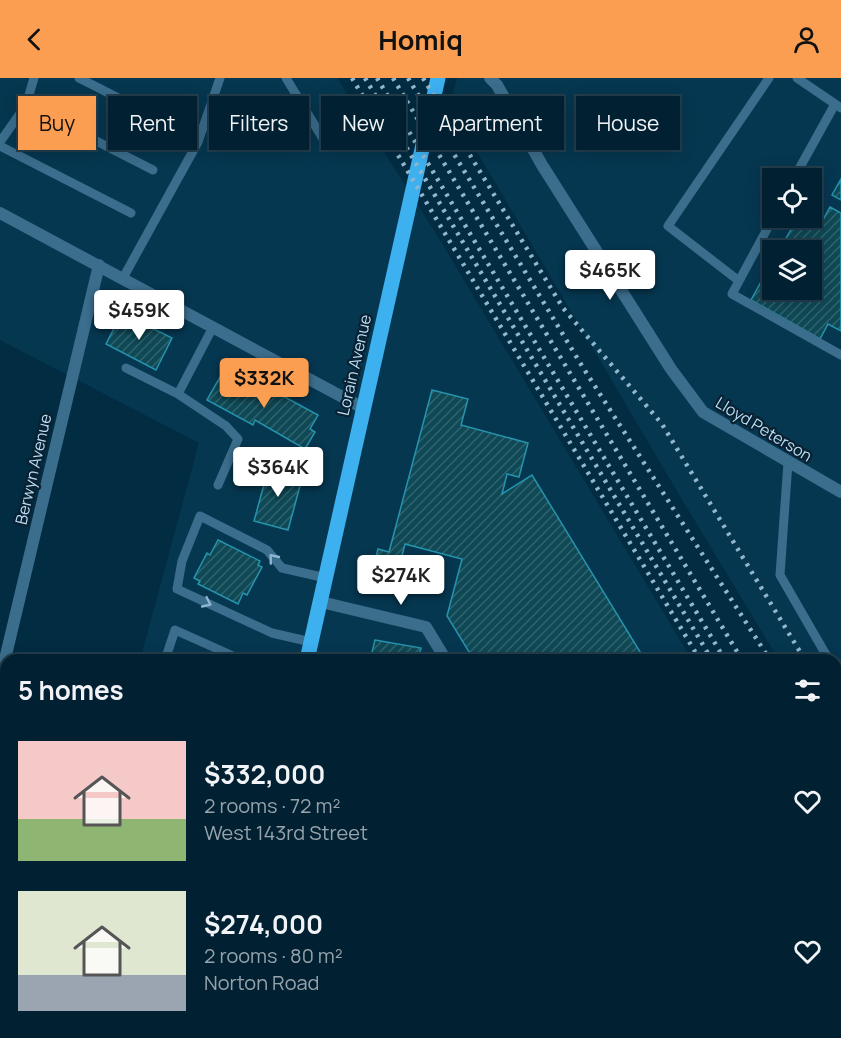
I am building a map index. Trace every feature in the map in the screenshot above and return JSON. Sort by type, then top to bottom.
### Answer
[{"type":"main road","name":"Lorain Avenue","points":[[308,654],[438,78]]},
{"type":"street","name":"Lloyd Peterson","points":[[490,78],[497,86],[542,165],[665,359],[703,412],[841,492]]},
{"type":"street","points":[[0,213],[363,408]]},
{"type":"street","name":"Berwyn Avenue","points":[[6,654],[99,265]]},
{"type":"street","points":[[321,602],[426,627],[442,654]]},
{"type":"lane","points":[[29,96],[34,78]]},
{"type":"lane","points":[[79,78],[114,96]]},
{"type":"lane","points":[[123,278],[198,142],[220,78]]},
{"type":"lane","points":[[286,78],[321,136]]},
{"type":"lane","points":[[739,281],[668,226],[769,78]]},
{"type":"lane","points":[[797,78],[838,106],[800,168]]},
{"type":"lane","points":[[18,117],[0,144],[131,213]]},
{"type":"lane","points":[[96,141],[153,170]]},
{"type":"lane","points":[[768,228],[732,294],[841,355]]},
{"type":"lane","points":[[177,394],[213,327]]},
{"type":"lane","points":[[126,368],[177,394],[226,426],[238,439],[218,484]]},
{"type":"lane","points":[[788,462],[780,575],[826,654]]},
{"type":"lane","points":[[311,642],[272,633],[177,589],[182,561],[200,516],[267,550],[282,568],[326,579]]},
{"type":"lane","points":[[167,654],[175,630],[229,654]]},
{"type":"shaded area","points":[[0,78],[337,78],[348,96],[321,96],[321,150],[383,150],[440,240],[688,654],[142,654],[199,443],[0,340]]},
{"type":"shaded area","points":[[457,78],[841,78],[841,654],[775,654],[476,150],[564,150],[564,96],[452,96]]},
{"type":"building","points":[[841,179],[841,200],[832,195]]},
{"type":"building","points":[[830,207],[841,213],[841,331],[828,324],[820,339],[751,300],[762,280],[762,300],[822,300],[822,240],[785,240],[792,228],[822,228],[822,217],[824,218]]},
{"type":"building","points":[[122,313],[172,338],[156,370],[106,344]]},
{"type":"building","points":[[224,370],[267,393],[270,389],[318,415],[310,429],[315,432],[305,449],[255,420],[253,425],[207,400]]},
{"type":"building","points":[[432,390],[468,399],[461,425],[528,443],[519,477],[507,474],[502,494],[532,475],[641,654],[470,654],[447,616],[462,559],[405,544],[398,571],[406,573],[402,591],[370,583],[378,549],[389,552]]},
{"type":"building","points":[[269,466],[303,475],[288,530],[254,521]]},
{"type":"building","points":[[218,540],[260,561],[258,565],[262,567],[247,595],[243,593],[238,604],[198,584],[200,581],[194,578],[207,553],[210,555]]},
{"type":"building","points":[[375,640],[421,648],[419,654],[372,654]]},
{"type":"railway","points":[[352,78],[696,654]]},
{"type":"railway","points":[[365,78],[708,654]]},
{"type":"railway","points":[[377,78],[721,654]]},
{"type":"railway","points":[[393,78],[738,654]]},
{"type":"railway","points":[[408,78],[582,366],[766,654]]},
{"type":"railway","points":[[423,78],[563,308],[662,424],[801,654]]}]
